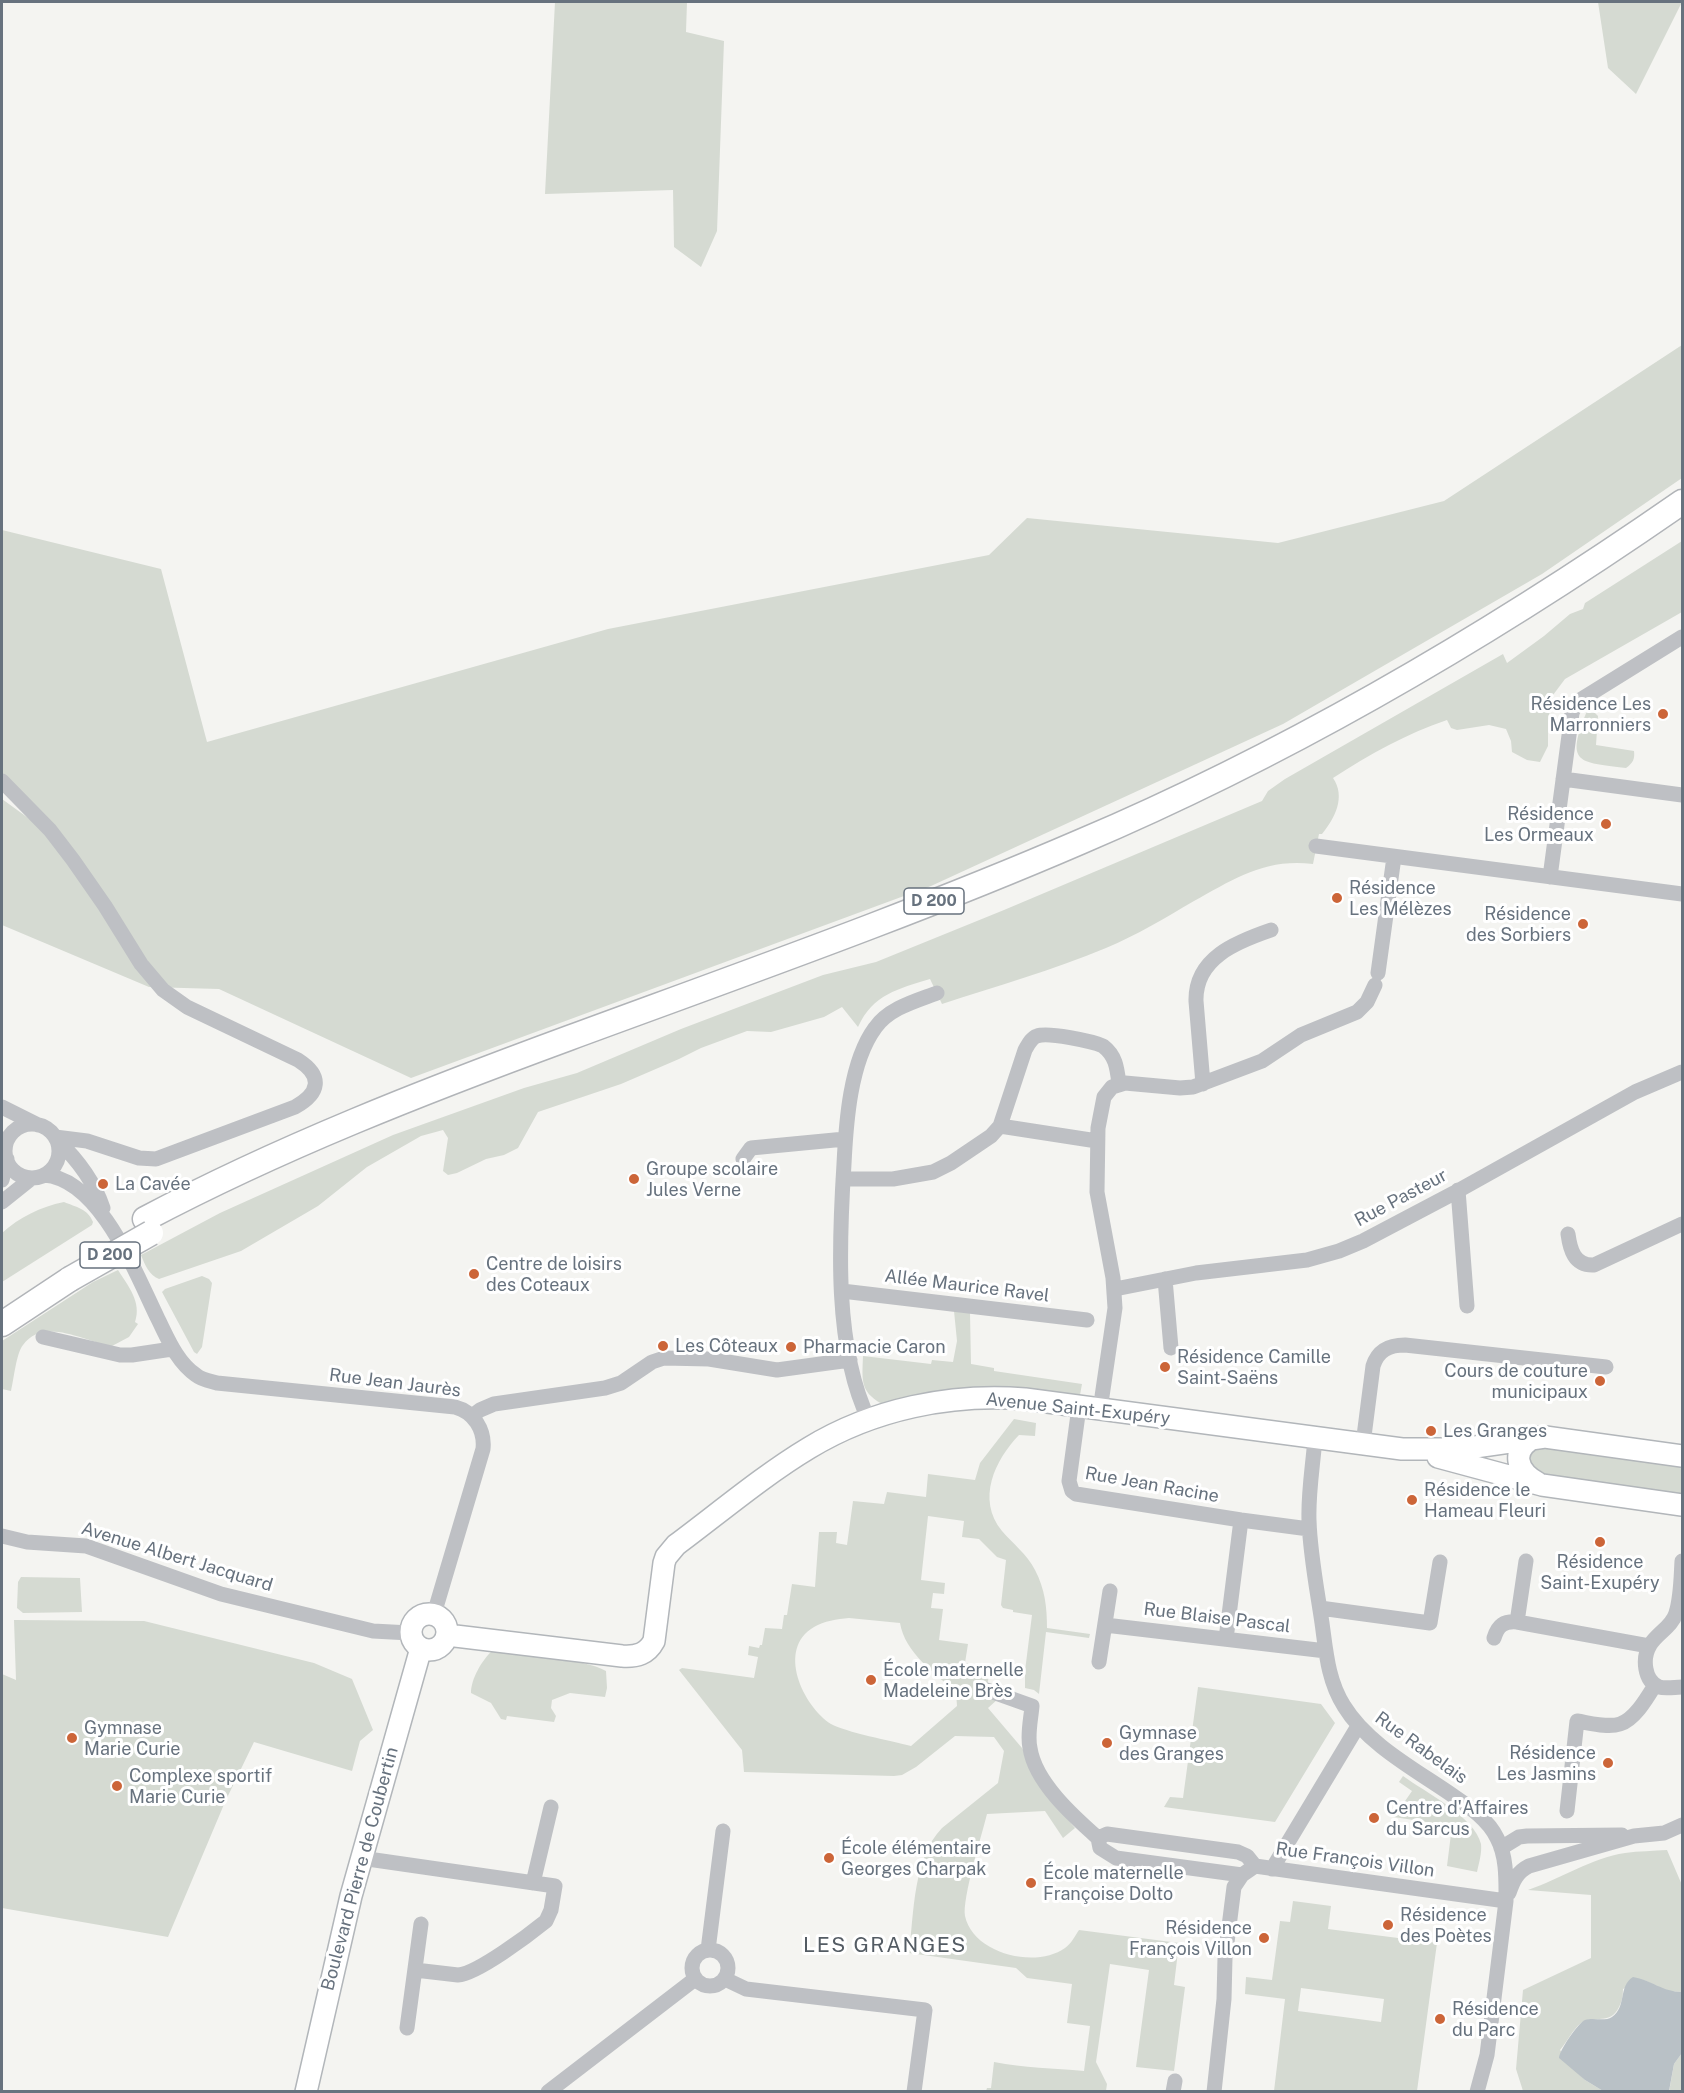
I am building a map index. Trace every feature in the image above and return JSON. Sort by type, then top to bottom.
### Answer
[{"type":"main road","name":"D 200","points":[[2,1304],[68,1271],[281,1153],[385,1108],[968,888],[1137,817],[1301,737],[1416,674],[1563,583],[1683,502]]},
{"type":"main road","name":"D 200","points":[[148,1226],[367,1132],[515,1074],[940,916],[1168,820],[1305,753],[1414,693],[1526,625],[1683,521]]},
{"type":"main road","name":"D 200","points":[[2,1323],[68,1271]]},
{"type":"street","points":[[1550,877],[1572,714],[1577,702],[1683,637]]},
{"type":"street","points":[[1563,778],[1683,795]]},
{"type":"street","points":[[2,782],[50,830],[94,889],[141,964],[163,990],[187,1007],[298,1060],[309,1068],[315,1077],[311,1095],[295,1107],[156,1159],[139,1158],[87,1141],[56,1138]]},
{"type":"street","points":[[1316,846],[1683,894]]},
{"type":"street","points":[[1100,1410],[1114,1314],[1115,1289],[1098,1204],[1097,1141],[1104,1097],[1112,1087],[1119,1084],[1133,1083],[1180,1088],[1203,1084],[1262,1061],[1301,1035],[1357,1012],[1367,1002],[1377,979],[1394,857]]},
{"type":"street","points":[[1203,1084],[1196,1001],[1196,987],[1200,975],[1211,962],[1234,945],[1271,930]]},
{"type":"street","points":[[868,1420],[850,1360],[842,1291],[841,1213],[852,1092],[860,1059],[873,1029],[894,1010],[937,993]]},
{"type":"street","points":[[843,1179],[893,1179],[933,1172],[951,1163],[991,1136],[1000,1126],[1025,1050],[1037,1036],[1052,1036],[1103,1046],[1109,1050],[1116,1062],[1119,1084]]},
{"type":"street","name":"Rue Pasteur","points":[[1115,1289],[1196,1273],[1294,1263],[1330,1255],[1363,1241],[1635,1092],[1683,1072]]},
{"type":"street","points":[[2,1107],[48,1129],[74,1156],[98,1195],[109,1224]]},
{"type":"street","points":[[2,1180],[5,1146],[11,1134],[28,1125],[38,1125]]},
{"type":"street","points":[[1000,1126],[1097,1141]]},
{"type":"street","points":[[2,1202],[54,1167],[59,1152],[56,1138]]},
{"type":"street","points":[[743,1159],[751,1148],[846,1139]]},
{"type":"street","points":[[5,1146],[14,1170],[22,1176],[58,1177],[80,1190],[109,1224]]},
{"type":"street","points":[[1458,1190],[1467,1306]]},
{"type":"street","name":"Rue Jean Jaurès","points":[[109,1224],[172,1349],[196,1376],[217,1383],[455,1407],[465,1410],[472,1416],[494,1404],[612,1386],[652,1362],[664,1358],[709,1359],[777,1370],[850,1360]]},
{"type":"street","points":[[1568,1234],[1573,1256],[1582,1263],[1594,1265],[1683,1224]]},
{"type":"street","points":[[1165,1279],[1171,1348]]},
{"type":"street","name":"Allée Maurice Ravel","points":[[842,1291],[1087,1320]]},
{"type":"street","points":[[43,1337],[120,1355],[172,1349]]},
{"type":"street","points":[[1363,1444],[1373,1366],[1378,1355],[1389,1347],[1405,1345],[1606,1367]]},
{"type":"street","name":"Avenue Saint-Exupéry","points":[[447,1635],[622,1656],[641,1654],[647,1651],[654,1641],[664,1563],[670,1551],[798,1455],[831,1436],[868,1420],[918,1406],[970,1398],[1012,1398],[1402,1449],[1542,1485],[1683,1505]]},
{"type":"street","name":"Rue Jean Racine","points":[[1079,1407],[1069,1481],[1072,1491],[1076,1494],[1309,1529]]},
{"type":"street","points":[[416,1641],[430,1650],[438,1647],[447,1635],[444,1621],[434,1614],[482,1455],[484,1444],[482,1432],[472,1416]]},
{"type":"street","points":[[1535,1437],[1521,1448],[1518,1458],[1527,1476],[1542,1485]]},
{"type":"street","name":"Avenue Saint-Exupéry","points":[[1402,1449],[1461,1449],[1535,1437],[1683,1456]]},
{"type":"street","name":"Rue Rabelais","points":[[1315,1438],[1309,1529],[1326,1651],[1334,1687],[1344,1707],[1358,1726],[1376,1742],[1477,1814],[1492,1829],[1501,1848],[1506,1876],[1506,1900]]},
{"type":"street","points":[[1226,1639],[1241,1520]]},
{"type":"street","name":"Avenue Albert Jacquard","points":[[2,1536],[27,1542],[86,1546],[221,1594],[416,1641]]},
{"type":"street","points":[[1517,1622],[1526,1561]]},
{"type":"street","points":[[1683,1561],[1677,1612],[1678,1622],[1649,1646],[1646,1655],[1647,1672],[1656,1685],[1662,1688],[1683,1687]]},
{"type":"street","points":[[1320,1608],[1430,1623],[1440,1562]]},
{"type":"street","points":[[1099,1662],[1110,1591]]},
{"type":"street","name":"Boulevard Pierre de Coubertin","points":[[306,2091],[322,2017],[416,1641],[412,1624],[418,1617],[427,1613],[434,1614]]},
{"type":"street","points":[[1494,1638],[1500,1626],[1517,1622],[1649,1646]]},
{"type":"street","name":"Rue Blaise Pascal","points":[[1105,1625],[1326,1651]]},
{"type":"street","points":[[1567,1811],[1577,1721],[1611,1725],[1624,1722],[1646,1700],[1656,1685]]},
{"type":"street","name":"Rue François Villon","points":[[987,1690],[1032,1706],[1029,1746],[1034,1760],[1052,1791],[1098,1838],[1100,1848],[1116,1858],[1248,1870],[1272,1869],[1506,1900]]},
{"type":"street","points":[[1272,1869],[1358,1726]]},
{"type":"street","points":[[533,1883],[551,1807]]},
{"type":"street","points":[[1501,1848],[1512,1840],[1527,1836],[1606,1834],[1634,1836],[1657,1834],[1683,1825]]},
{"type":"street","points":[[708,1950],[723,1831]]},
{"type":"street","points":[[1098,1838],[1107,1834],[1238,1852],[1246,1856],[1248,1870],[1234,1887],[1225,1958],[1224,1999],[1214,2091]]},
{"type":"street","points":[[1493,2091],[1479,2085],[1488,2055],[1506,1900],[1516,1876],[1525,1868],[1634,1836]]},
{"type":"street","points":[[361,1858],[555,1886],[549,1916],[542,1924],[470,1972],[458,1975],[415,1970]]},
{"type":"street","points":[[407,2028],[421,1924]]},
{"type":"street","points":[[708,1950],[719,1952],[726,1959],[729,1970],[725,1979],[712,1987],[703,1985],[695,1979],[692,1970],[693,1960],[699,1953],[708,1950]]},
{"type":"street","points":[[548,2091],[695,1979]]},
{"type":"street","points":[[725,1979],[746,1989],[925,2010],[914,2091]]},
{"type":"shaded area","points":[[555,2],[687,2],[686,32],[724,41],[717,231],[701,267],[674,247],[673,190],[545,194]]},
{"type":"shaded area","points":[[1598,2],[1682,2],[1636,94],[1608,68]]},
{"type":"shaded area","points":[[1682,345],[1682,478],[1542,574],[1283,724],[931,886],[411,1078],[219,989],[149,987],[2,925],[2,799],[53,836],[2,774],[2,530],[161,569],[207,742],[608,629],[989,555],[1027,518],[1278,543],[1444,501]]},
{"type":"shaded area","points":[[1682,541],[1682,612],[1565,679],[1553,695],[1548,721],[1548,746],[1540,762],[1527,760],[1512,752],[1511,741],[1506,729],[1489,725],[1457,730],[1451,728],[1447,720],[1388,745],[1333,778],[1337,785],[1339,800],[1335,814],[1327,828],[1319,834],[1313,864],[1280,864],[1250,872],[1106,948],[1045,971],[942,1004],[930,979],[897,990],[879,1000],[864,1016],[858,1027],[842,1007],[824,1017],[771,1032],[747,1031],[701,1048],[621,1084],[538,1112],[518,1148],[504,1155],[486,1159],[457,1173],[448,1175],[443,1171],[448,1138],[443,1130],[421,1136],[367,1167],[318,1206],[241,1251],[159,1279],[150,1272],[144,1262],[141,1255],[220,1213],[393,1135],[524,1088],[577,1073],[681,1029],[823,975],[876,962],[1262,801],[1268,791],[1285,779],[1503,654],[1507,663],[1570,614],[1583,609],[1585,603]]},
{"type":"shaded area","points":[[1587,711],[1593,711],[1598,716],[1596,745],[1634,751],[1633,761],[1626,768],[1597,764],[1580,757],[1577,751],[1577,741]]},
{"type":"shaded area","points":[[64,1202],[85,1211],[93,1222],[92,1225],[2,1282],[2,1233],[31,1213]]},
{"type":"shaded area","points":[[118,1270],[133,1294],[137,1308],[135,1322],[138,1324],[129,1337],[112,1346],[65,1333],[42,1332],[23,1345],[17,1360],[11,1391],[2,1389],[2,1341],[93,1282]]},
{"type":"shaded area","points":[[202,1276],[212,1283],[202,1347],[197,1354],[162,1292]]},
{"type":"shaded area","points":[[954,1311],[970,1313],[971,1364],[994,1368],[994,1371],[1082,1384],[1080,1395],[980,1387],[886,1406],[871,1396],[864,1386],[863,1356],[931,1364],[932,1360],[953,1362],[957,1341]]},
{"type":"shaded area","points":[[1014,1419],[1036,1423],[1035,1436],[1019,1435],[996,1468],[992,1480],[990,1506],[994,1519],[1002,1531],[1032,1564],[1045,1598],[1047,1628],[1090,1634],[1089,1638],[1046,1632],[1039,1694],[1025,1688],[1032,1615],[1013,1612],[1001,1605],[1006,1560],[997,1557],[979,1539],[962,1537],[964,1521],[928,1516],[921,1580],[945,1583],[944,1594],[933,1593],[931,1608],[943,1609],[939,1640],[968,1644],[965,1663],[990,1667],[986,1695],[998,1699],[988,1708],[1022,1748],[1043,1790],[1075,1828],[1063,1838],[1045,1811],[987,1814],[969,1882],[965,1916],[970,1929],[980,1940],[1007,1954],[1023,1957],[1053,1954],[1067,1946],[1079,1930],[1179,1943],[1174,1985],[1185,1987],[1174,2071],[1136,2067],[1149,1970],[1110,1964],[1096,2062],[1107,2084],[1106,2091],[986,2091],[987,2088],[991,2088],[994,2062],[1084,2071],[1090,2026],[1067,2023],[1072,1984],[1027,1978],[1016,1968],[909,1953],[916,1887],[925,1855],[932,1840],[942,1828],[998,1783],[1004,1751],[994,1737],[955,1736],[916,1767],[902,1775],[744,1772],[742,1750],[679,1670],[682,1668],[754,1678],[758,1657],[748,1655],[749,1646],[759,1648],[762,1645],[765,1628],[782,1629],[784,1615],[787,1615],[792,1584],[815,1587],[819,1532],[837,1532],[836,1543],[847,1545],[853,1501],[884,1504],[887,1492],[926,1497],[928,1474],[975,1480],[980,1463]],"holes":[[[849,1618],[900,1623],[903,1634],[914,1653],[956,1692],[957,1706],[911,1746],[831,1724],[821,1716],[803,1691],[795,1663],[797,1649],[803,1637],[822,1623]]]},
{"type":"shaded area","points":[[1533,1444],[1682,1462],[1682,1499],[1536,1475],[1526,1453]]},
{"type":"shaded area","points":[[21,1577],[80,1578],[82,1612],[23,1613],[17,1608],[18,1582]]},
{"type":"shaded area","name":"Complexe sportif Marie Curie","points":[[14,1620],[144,1621],[314,1663],[352,1679],[373,1730],[360,1741],[352,1771],[254,1742],[225,1802],[168,1937],[2,1908],[2,1674],[16,1680]]},
{"type":"shaded area","points":[[492,1651],[567,1660],[606,1671],[605,1697],[570,1693],[552,1700],[551,1708],[556,1716],[554,1722],[507,1716],[506,1720],[501,1719],[491,1703],[471,1693],[478,1670]]},
{"type":"shaded area","points":[[1198,1687],[1321,1704],[1335,1723],[1275,1822],[1164,1807],[1170,1797],[1183,1798]]},
{"type":"shaded area","points":[[1403,1776],[1448,1806],[1477,1834],[1481,1844],[1481,1854],[1477,1872],[1447,1866],[1452,1826],[1394,1817],[1412,1791],[1399,1782]]},
{"type":"shaded area","points":[[1667,1850],[1682,1885],[1682,1992],[1667,1991],[1644,1980],[1623,1989],[1620,2005],[1611,2016],[1586,2021],[1575,2029],[1560,2050],[1585,2080],[1603,2091],[1523,2091],[1516,2069],[1523,1990],[1591,1958],[1591,1895],[1528,1890],[1588,1864],[1613,1856],[1630,1852]]},
{"type":"shaded area","points":[[1293,1901],[1331,1906],[1328,1929],[1437,1943],[1417,2091],[1274,2091],[1285,1999],[1245,1994],[1246,1977],[1272,1980],[1280,1921],[1290,1922]],"holes":[[[1301,1988],[1384,1999],[1381,2022],[1298,2011]]]},
{"type":"shaded area","points":[[1633,1977],[1669,1990],[1682,1992],[1682,2053],[1674,2064],[1669,2091],[1603,2091],[1585,2080],[1559,2058],[1565,2044],[1582,2022],[1588,2019],[1609,2018],[1617,2013],[1628,1981]]},
{"type":"shaded area","points":[[1682,2053],[1682,2091],[1669,2092],[1674,2064]]},
{"type":"place","name":"Résidence Les Marronniers","points":[[1663,714]]},
{"type":"place","name":"Résidence Les Ormeaux","points":[[1606,824]]},
{"type":"place","name":"Résidence Les Mélèzes","points":[[1337,898]]},
{"type":"place","name":"Résidence des Sorbiers","points":[[1583,924]]},
{"type":"place","name":"Groupe scolaire Jules Verne","points":[[634,1179]]},
{"type":"place","name":"La Cavée","points":[[103,1184]]},
{"type":"place","name":"Centre de loisirs des Coteaux","points":[[474,1274]]},
{"type":"place","name":"Les Côteaux","points":[[663,1346]]},
{"type":"place","name":"Pharmacie Caron","points":[[791,1347]]},
{"type":"place","name":"Résidence Camille Saint-Saëns","points":[[1165,1367]]},
{"type":"place","name":"Cours de couture municipaux","points":[[1600,1381]]},
{"type":"place","name":"Les Granges","points":[[1431,1431]]},
{"type":"place","name":"Résidence le Hameau Fleuri","points":[[1412,1500]]},
{"type":"place","name":"Résidence Saint-Exupéry","points":[[1600,1542]]},
{"type":"place","name":"École maternelle Madeleine Brès","points":[[871,1680]]},
{"type":"place","name":"Gymnase Marie Curie","points":[[72,1738]]},
{"type":"place","name":"Gymnase des Granges","points":[[1107,1743]]},
{"type":"place","name":"Résidence Les Jasmins","points":[[1608,1763]]},
{"type":"place","name":"Complexe sportif Marie Curie","points":[[117,1786]]},
{"type":"place","name":"Centre d'Affaires du Sarcus","points":[[1374,1818]]},
{"type":"place","name":"École élémentaire Georges Charpak","points":[[829,1858]]},
{"type":"place","name":"École maternelle Françoise Dolto","points":[[1031,1883]]},
{"type":"place","name":"Résidence des Poètes","points":[[1388,1925]]},
{"type":"place","name":"Résidence François Villon","points":[[1264,1938]]},
{"type":"place","name":"Résidence du Parc","points":[[1440,2019]]},
{"type":"district","name":"LES GRANGES","points":[[885,1946]]}]
